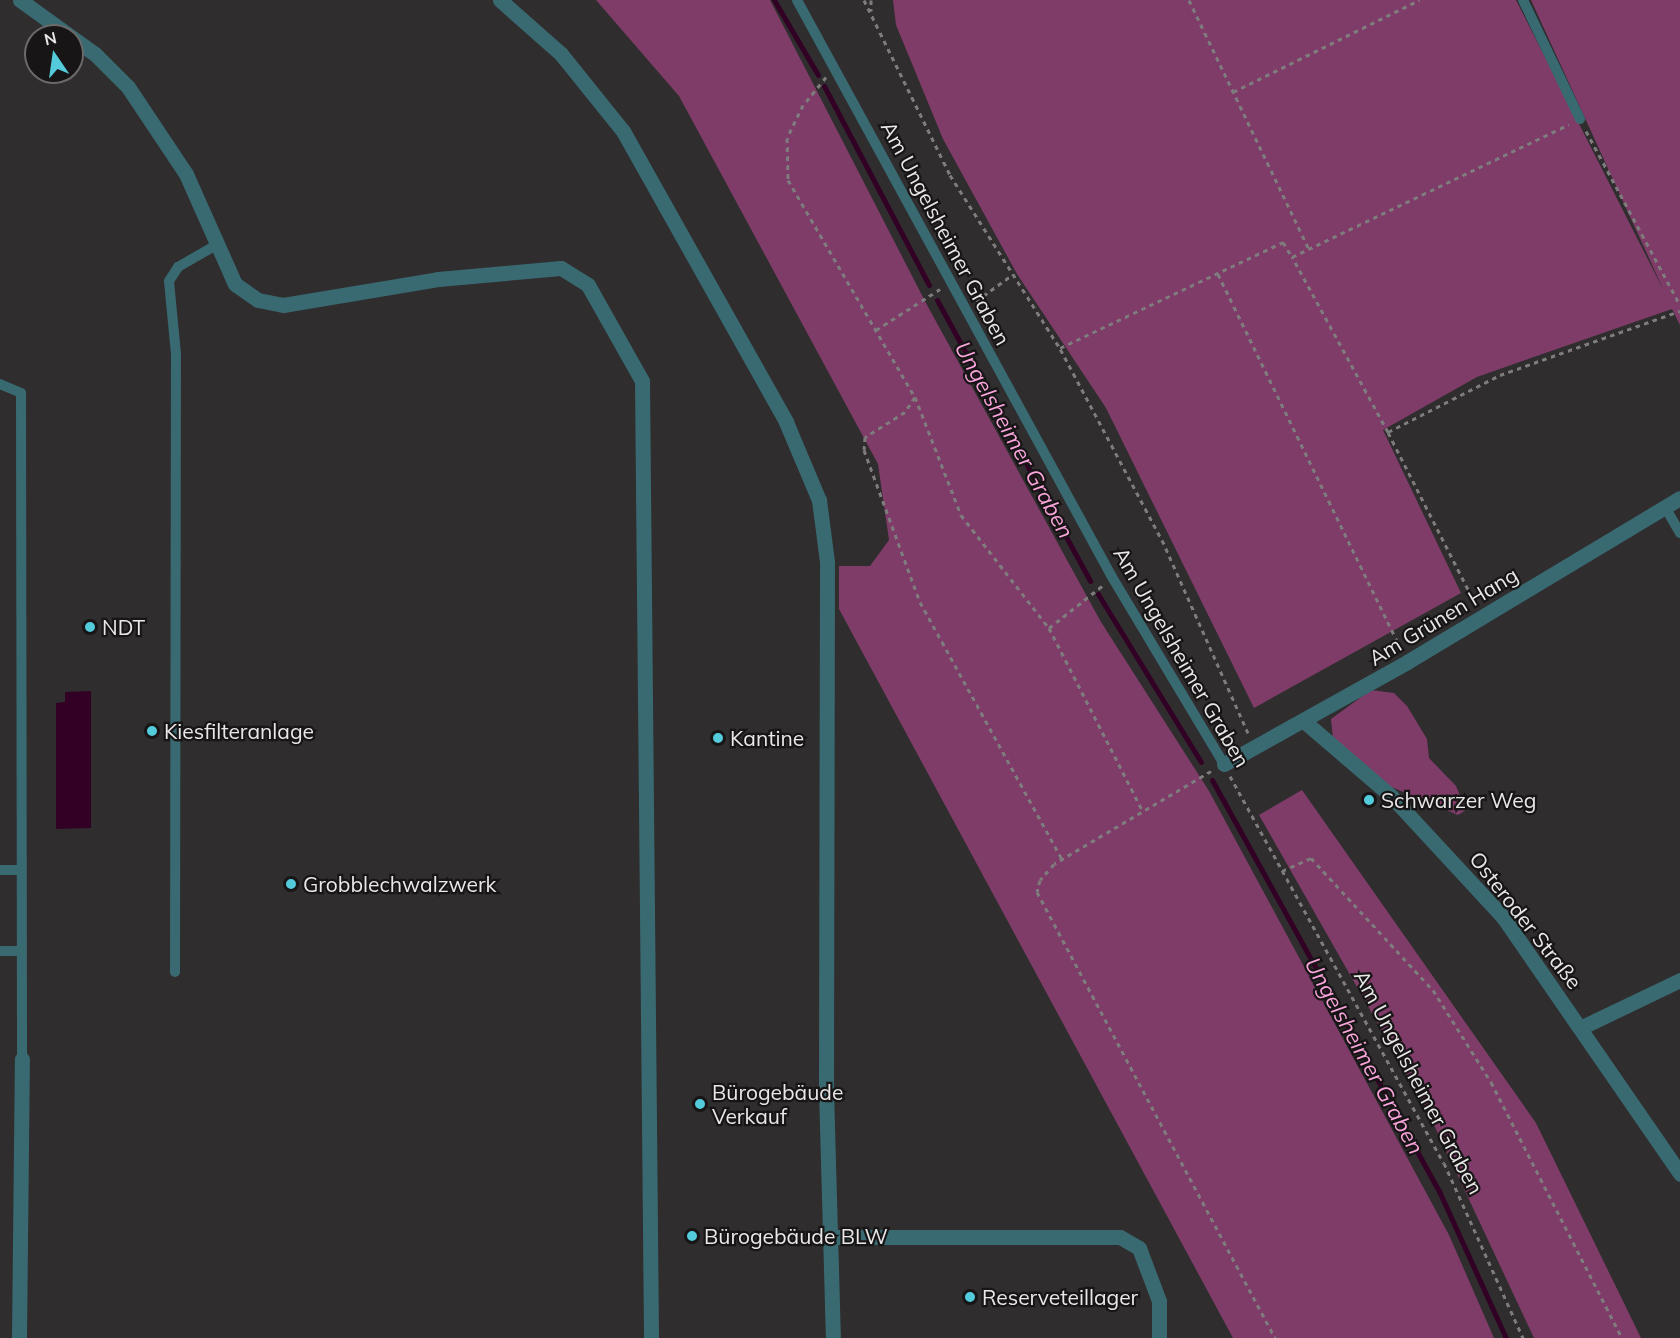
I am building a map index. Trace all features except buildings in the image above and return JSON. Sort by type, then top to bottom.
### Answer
[{"type":"street","points":[[20,0],[95,54],[128,87],[186,174],[235,284],[258,300],[283,305],[460,276],[561,268],[588,285],[642,381],[651,1338]]},
{"type":"street","points":[[500,0],[561,54],[623,131],[786,422],[819,500],[826,562],[824,698],[833,1338]]},
{"type":"street","name":"Am Grünen Hang","points":[[1224,764],[1305,722],[1483,618],[1680,498]]},
{"type":"street","name":"Osteroder Straße","points":[[1305,722],[1391,796],[1470,878],[1582,1027],[1680,1174]]},
{"type":"street","points":[[1582,1027],[1680,980]]},
{"type":"street","points":[[19,1338],[22,1059]]},
{"type":"street","points":[[830,1237],[1120,1237],[1139,1248],[1159,1301],[1159,1338]]},
{"type":"lane","name":"Am Ungelsheimer Graben","points":[[797,0],[1112,577],[1224,764]]},
{"type":"lane","points":[[1523,0],[1580,119]]},
{"type":"lane","points":[[175,972],[176,354],[169,281],[178,267],[218,244]]},
{"type":"lane","points":[[0,384],[21,393],[19,870],[22,1059]]},
{"type":"lane","points":[[1665,507],[1680,533]]},
{"type":"lane","points":[[0,870],[19,870]]},
{"type":"lane","points":[[0,951],[20,951]]},
{"type":"path","points":[[864,0],[950,174],[1060,348],[1164,544],[1253,749]]},
{"type":"path","points":[[871,0],[872,13]]},
{"type":"path","points":[[1189,0],[1309,249]]},
{"type":"path","points":[[1233,92],[1419,0]]},
{"type":"path","points":[[836,69],[802,105],[787,138],[784,163],[788,180],[915,397],[961,515],[1049,628],[1142,810]]},
{"type":"path","points":[[1292,257],[1580,119],[1680,305]]},
{"type":"path","points":[[1060,348],[1283,242],[1388,432],[1483,618]]},
{"type":"path","points":[[1218,274],[1407,662]]},
{"type":"path","points":[[965,309],[1012,275]]},
{"type":"path","points":[[876,330],[950,282]]},
{"type":"path","points":[[1388,432],[1500,375],[1680,311]]},
{"type":"path","points":[[915,397],[905,412],[866,437],[864,450],[920,602],[1062,859]]},
{"type":"path","points":[[1049,628],[1112,577]]},
{"type":"path","points":[[1224,764],[1062,859],[1040,880],[1042,902],[1275,1338]]},
{"type":"path","name":"Am Ungelsheimer Graben","points":[[1224,764],[1444,1163],[1523,1338]]},
{"type":"path","points":[[1282,871],[1311,858],[1433,990],[1491,1082],[1622,1338]]},
{"type":"shaded area","points":[[596,0],[770,0],[927,305],[1101,622],[1209,791],[1449,1235],[1494,1338],[1233,1338],[839,609],[839,566],[870,566],[889,540],[878,464],[679,96]]},
{"type":"shaded area","points":[[893,0],[1516,0],[1664,291],[1531,0],[1680,0],[1680,325],[1672,309],[1477,377],[1383,430],[1461,593],[1254,708],[1106,408],[1017,274],[943,139],[896,25]]},
{"type":"shaded area","points":[[1371,690],[1394,693],[1407,706],[1427,739],[1429,758],[1456,786],[1466,810],[1458,815],[1389,786],[1333,739],[1331,719]]},
{"type":"shaded area","points":[[91,691],[91,828],[56,829],[56,703],[65,702],[65,692]]},
{"type":"shaded area","points":[[1302,790],[1536,1123],[1641,1338],[1534,1338],[1427,1110],[1259,815]]},
{"type":"waterway","name":"Ungelsheimer Graben","points":[[774,0],[818,75]]},
{"type":"waterway","name":"Ungelsheimer Graben","points":[[824,86],[929,285]]},
{"type":"waterway","name":"Ungelsheimer Graben","points":[[937,300],[1090,581]]},
{"type":"waterway","name":"Ungelsheimer Graben","points":[[1098,594],[1201,762]]},
{"type":"waterway","name":"Ungelsheimer Graben","points":[[1212,780],[1439,1191],[1506,1338]]},
{"type":"place","name":"NDT","points":[[90,627]]},
{"type":"place","name":"Kiesfilteranlage","points":[[152,731]]},
{"type":"place","name":"Kantine","points":[[718,738]]},
{"type":"place","name":"Schwarzer Weg","points":[[1369,800]]},
{"type":"place","name":"Grobblechwalzwerk","points":[[291,884]]},
{"type":"place","name":"Bürogebäude Verkauf","points":[[700,1104]]},
{"type":"place","name":"Bürogebäude BLW","points":[[692,1236]]},
{"type":"place","name":"Reserveteillager","points":[[970,1297]]}]
